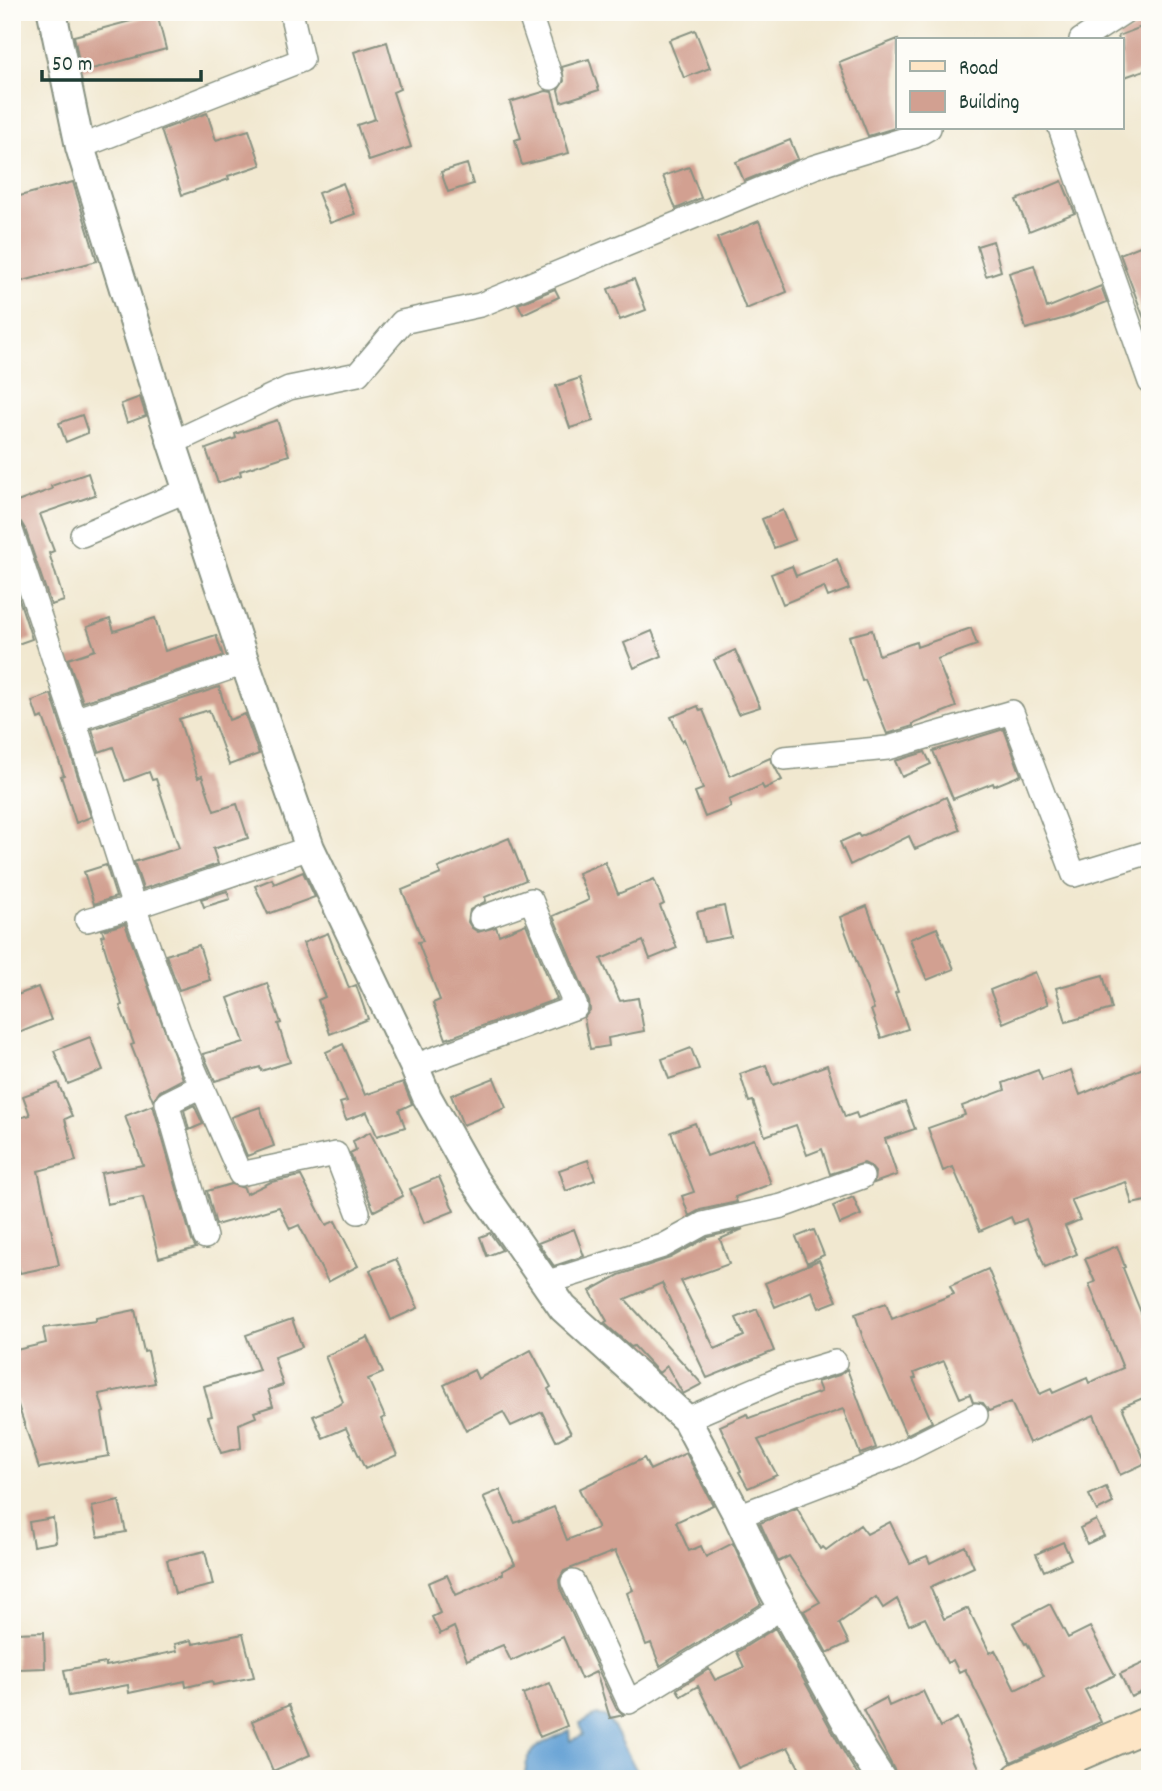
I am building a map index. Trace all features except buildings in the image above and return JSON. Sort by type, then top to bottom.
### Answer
[{"type":"main road","points":[[1019,1779],[1150,1723]]},
{"type":"main road","points":[[1073,1779],[1150,1745]]},
{"type":"street","points":[[52,12],[80,147],[172,443],[310,849],[427,1097],[472,1177],[563,1308],[687,1419],[783,1607],[881,1779]]},
{"type":"street","points":[[80,147],[302,60],[291,12]]},
{"type":"street","points":[[529,12],[551,78]]},
{"type":"street","points":[[1084,38],[1125,12]]},
{"type":"street","points":[[172,443],[289,388],[358,374],[402,322],[480,305],[814,167],[915,136],[926,130]]},
{"type":"street","points":[[1061,130],[1150,382]]},
{"type":"street","points":[[82,535],[188,490]]},
{"type":"street","points":[[12,533],[134,907],[184,1046],[240,1174],[336,1154],[358,1212]]},
{"type":"street","points":[[74,720],[245,663]]},
{"type":"street","points":[[784,758],[888,748],[1012,712],[1073,875],[1150,852]]},
{"type":"street","points":[[87,920],[310,849]]},
{"type":"street","points":[[414,1066],[576,1007],[531,900],[481,918]]},
{"type":"street","points":[[201,1086],[167,1103],[205,1237]]},
{"type":"street","points":[[545,1283],[663,1245],[703,1224],[782,1206],[862,1177]]},
{"type":"street","points":[[687,1419],[782,1378],[835,1362]]},
{"type":"street","points":[[738,1516],[895,1456],[976,1415]]},
{"type":"street","points":[[573,1582],[629,1702],[783,1607]]},
{"type":"water","points":[[597,1715],[605,1716],[614,1727],[641,1779],[525,1779],[528,1758],[537,1747],[569,1730],[570,1741],[583,1735],[580,1723]]}]
